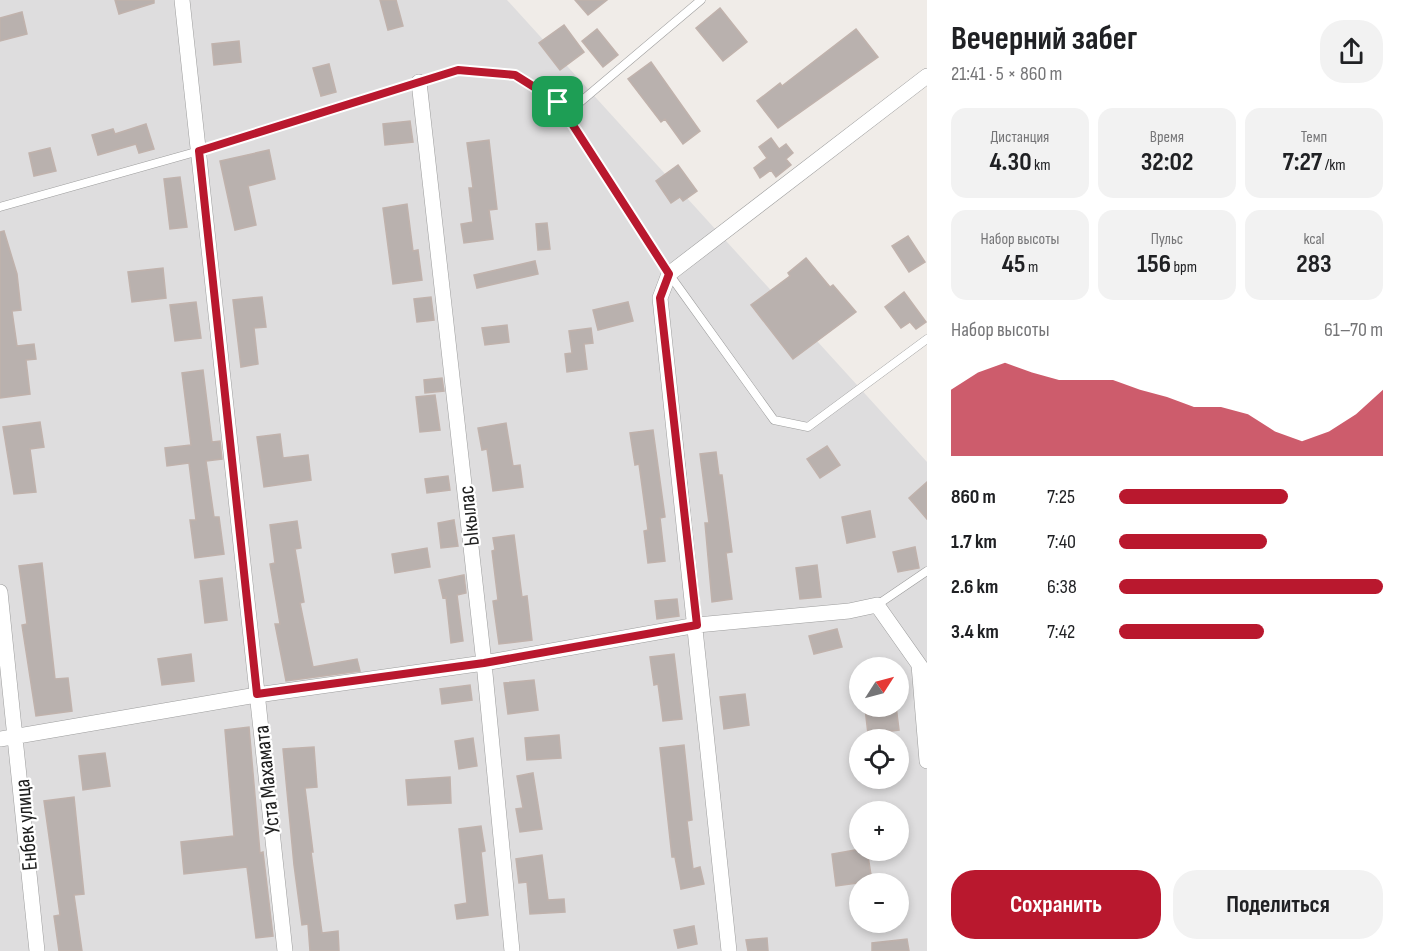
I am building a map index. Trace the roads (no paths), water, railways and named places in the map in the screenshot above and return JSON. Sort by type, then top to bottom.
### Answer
[{"type":"street","name":"Уста Махамата","points":[[182,0],[285,951]]},
{"type":"street","points":[[729,951],[697,625],[660,298],[669,274],[927,76]]},
{"type":"street","name":"Ыкылас","points":[[419,82],[484,663],[512,951]]},
{"type":"street","name":"Енбек улица","points":[[0,592],[37,951]]},
{"type":"street","points":[[0,739],[257,694],[484,663],[697,625],[849,611],[877,605],[923,670],[927,761]]},
{"type":"lane","points":[[566,114],[700,0]]},
{"type":"lane","points":[[0,207],[199,151],[458,70],[515,75],[558,102],[669,274],[774,420],[808,427],[927,339]]},
{"type":"lane","points":[[877,605],[927,571]]}]
